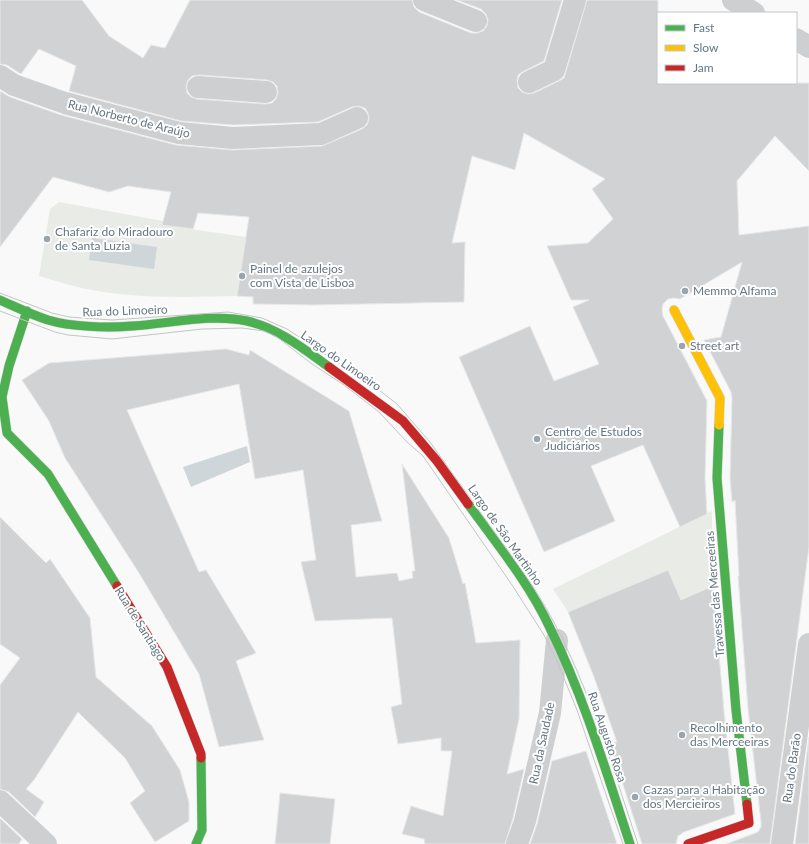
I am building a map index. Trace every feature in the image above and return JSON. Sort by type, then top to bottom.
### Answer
[{"type":"street","points":[[529,82],[554,70],[575,0]]},
{"type":"street","points":[[733,0],[752,12]]},
{"type":"street","points":[[418,2],[476,21]]},
{"type":"street","points":[[797,40],[809,47]]},
{"type":"street","name":"Rua Norberto de Araújo","points":[[0,76],[14,85],[65,103],[179,134],[233,138],[321,134],[357,118]]},
{"type":"street","points":[[198,87],[266,92]]},
{"type":"street","name":"Rua do Limoeiro","points":[[0,300],[48,320],[84,325],[112,326],[218,318],[226,319]]},
{"type":"street","name":"Travessa das Merceeiras","points":[[674,310],[720,398],[717,478],[736,710],[749,823],[688,844]]},
{"type":"street","name":"Rua de Santiago","points":[[27,311],[9,366],[2,397],[3,434],[48,474],[167,667],[201,754],[202,830],[196,844]]},
{"type":"street","name":"Largo do Limoeiro","points":[[226,319],[247,321],[271,329],[294,342],[403,421],[427,448]]},
{"type":"street","name":"Largo de São Martinho","points":[[427,448],[528,588],[557,640]]},
{"type":"street","name":"Rua da Saudade","points":[[517,844],[525,821],[550,713],[557,640]]},
{"type":"street","name":"Rua Augusto Rosa","points":[[557,640],[579,692],[630,844]]},
{"type":"street","name":"Rua do Barão","points":[[782,844],[809,644]]},
{"type":"street","points":[[0,801],[46,844]]},
{"type":"shaded area","points":[[59,202],[163,221],[162,225],[246,237],[237,296],[164,297],[128,295],[85,289],[39,276],[50,209]]},
{"type":"shaded area","points":[[92,238],[157,247],[154,269],[89,260]]},
{"type":"shaded area","points":[[247,446],[250,462],[191,487],[183,467]]},
{"type":"shaded area","points":[[712,511],[712,587],[681,600],[668,570],[568,612],[553,589]]},
{"type":"building","points":[[0,0],[82,0],[109,36],[143,58],[151,45],[165,48],[190,0],[412,0],[414,7],[419,12],[471,33],[477,33],[483,31],[487,26],[488,20],[486,14],[481,9],[457,0],[562,0],[544,61],[518,75],[518,88],[522,92],[528,94],[534,93],[564,78],[587,0],[658,0],[657,84],[809,83],[809,171],[775,136],[737,181],[739,235],[809,226],[809,547],[770,844],[726,844],[758,832],[761,827],[761,822],[748,709],[738,576],[735,500],[732,502],[730,478],[732,398],[731,392],[704,340],[721,337],[742,262],[680,299],[668,299],[663,304],[662,309],[663,316],[707,401],[705,478],[707,514],[680,527],[643,445],[591,466],[615,521],[544,552],[459,357],[530,326],[554,381],[599,364],[573,307],[589,300],[571,300],[547,246],[588,243],[613,219],[592,189],[605,179],[524,133],[515,170],[472,156],[452,243],[465,242],[464,302],[313,305],[253,304],[253,297],[237,296],[249,217],[198,213],[193,229],[162,225],[171,192],[128,186],[109,192],[53,177],[0,247],[0,91],[10,97],[61,115],[176,145],[232,150],[322,146],[362,129],[367,125],[369,119],[365,108],[358,106],[352,107],[318,122],[233,125],[181,121],[69,91],[76,66],[39,49],[21,74],[7,65],[0,64]],"holes":[[[199,75],[267,80],[273,82],[277,86],[278,93],[276,99],[272,103],[265,104],[197,99],[191,97],[187,93],[186,86],[188,80],[192,76]]]},
{"type":"building","points":[[226,349],[249,355],[250,350],[349,411],[382,521],[351,525],[356,577],[397,573],[399,581],[413,578],[412,571],[415,571],[402,464],[449,538],[463,584],[465,583],[476,643],[520,640],[519,719],[507,774],[524,769],[513,818],[505,844],[425,844],[424,839],[402,834],[411,806],[443,816],[452,751],[441,751],[441,738],[398,744],[391,707],[402,704],[392,618],[315,621],[301,562],[316,560],[303,470],[255,479],[239,384],[127,410],[199,572],[206,570],[256,653],[236,661],[264,740],[219,747],[199,674],[139,573],[65,458],[49,421],[22,380],[49,363]]},
{"type":"building","points":[[0,517],[46,563],[50,559],[90,618],[96,677],[152,726],[180,770],[189,802],[189,821],[155,842],[130,803],[145,791],[125,758],[78,712],[34,780],[26,789],[44,802],[35,817],[9,792],[0,789],[0,685],[20,658],[0,644]]},
{"type":"building","points":[[668,570],[681,600],[713,586],[735,814],[684,832],[678,836],[676,844],[642,844],[610,744],[617,742],[594,677],[568,612]]},
{"type":"building","points":[[809,737],[809,844],[795,844]]},
{"type":"building","points":[[586,751],[617,844],[530,844],[537,824],[552,761]]},
{"type":"building","points":[[280,793],[335,799],[330,844],[275,844]]},
{"type":"building","points":[[0,818],[22,839],[19,844],[0,844]]},
{"type":"tram line","points":[[0,293],[52,313],[69,317],[112,320],[228,312],[262,318],[287,329],[379,390],[397,404],[430,442],[528,579],[547,609],[592,707],[638,844]]},
{"type":"tram line","points":[[0,311],[55,332],[68,335],[112,339],[202,329],[242,328],[264,331],[277,337],[379,412],[407,442],[423,456],[512,585],[544,635],[557,661],[577,710],[623,844]]},
{"type":"traffic: fast","points":[[0,300],[48,320],[78,326],[122,327],[219,318],[247,321],[258,324],[280,334],[300,346],[329,367]]},
{"type":"traffic: fast","points":[[27,311],[9,366],[2,397],[7,433],[48,474],[117,586]]},
{"type":"traffic: fast","points":[[719,425],[717,478],[736,710],[747,804]]},
{"type":"traffic: fast","points":[[468,504],[501,549],[542,611],[584,707],[630,844]]},
{"type":"traffic: fast","points":[[196,844],[202,830],[201,758]]},
{"type":"traffic: slow","points":[[674,310],[720,398],[719,425]]},
{"type":"traffic: jam","points":[[329,367],[403,421],[437,461],[468,504]]},
{"type":"traffic: jam","points":[[117,586],[167,667],[201,754],[201,758]]},
{"type":"traffic: jam","points":[[688,844],[749,823],[747,804]]},
{"type":"place","name":"Chafariz do Miradouro de Santa Luzia","points":[[47,239]]},
{"type":"place","name":"Painel de azulejos com Vista de Lisboa","points":[[242,276]]},
{"type":"place","name":"Memmo Alfama","points":[[685,291]]},
{"type":"place","name":"Street art","points":[[682,346]]},
{"type":"place","name":"Centro de Estudos Judiciários","points":[[537,439]]},
{"type":"place","name":"Recolhimento das Merceeiras","points":[[682,735]]},
{"type":"place","name":"Cazas para a Habitação dos Mercieiros","points":[[635,797]]}]
